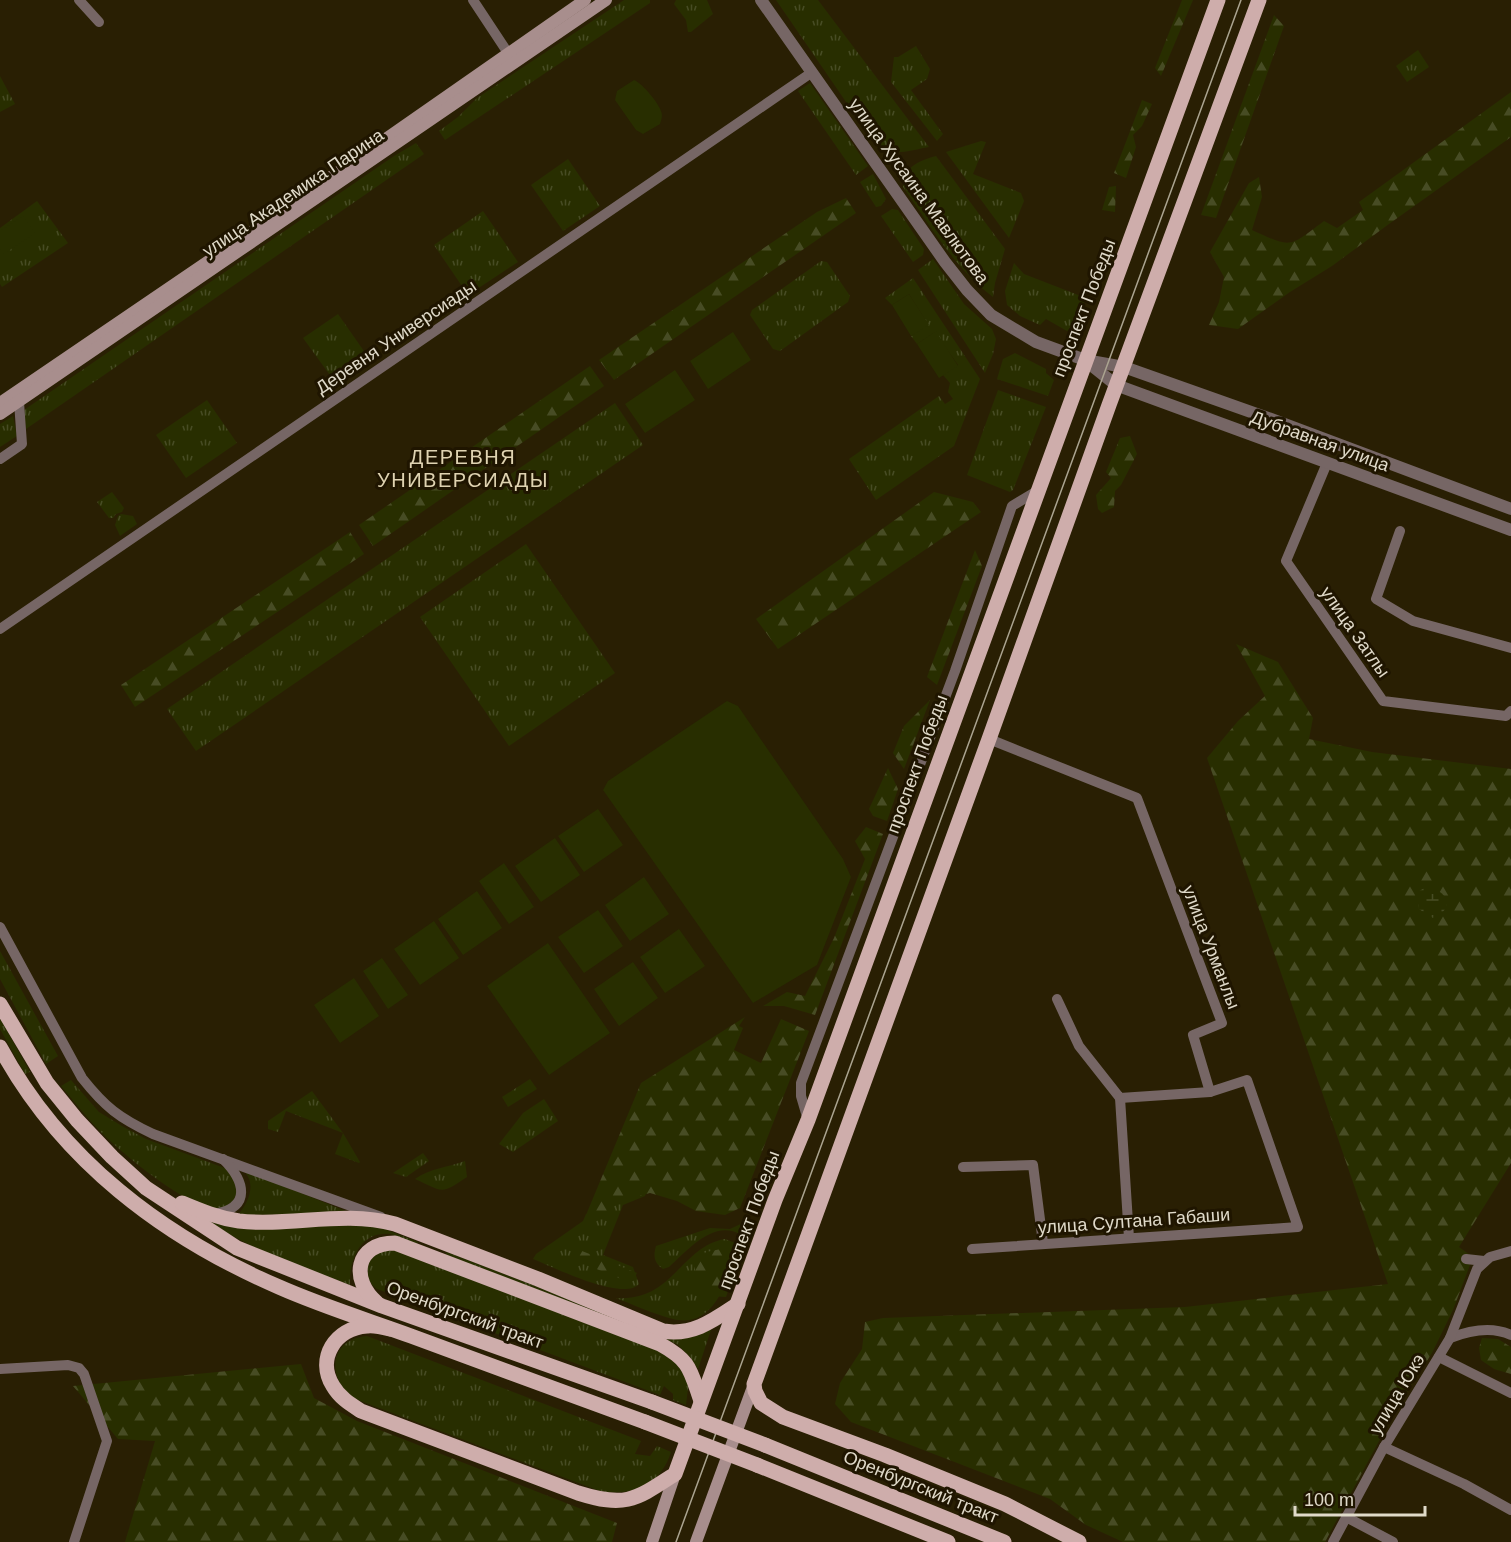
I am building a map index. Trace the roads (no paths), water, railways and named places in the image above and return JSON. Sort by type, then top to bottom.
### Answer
[{"type":"main road","name":"улица Академика Парина","points":[[512,58],[585,0]]},
{"type":"main road","name":"улица Академика Парина","points":[[0,414],[512,58],[606,0]]},
{"type":"main road","name":"проспект Победы","points":[[652,1542],[701,1401],[775,1200],[808,1120],[1218,0]]},
{"type":"main road","points":[[696,1542],[990,739],[1116,385],[1259,0]]},
{"type":"main road","name":"улица Академика Парина","points":[[0,403],[361,162]]},
{"type":"main road","name":"Оренбургский тракт","points":[[0,1004],[46,1083],[105,1150],[146,1188],[237,1248],[382,1306],[652,1402],[765,1445],[1004,1542]]},
{"type":"main road","points":[[0,1047],[28,1093],[64,1137],[108,1182],[139,1208],[180,1237],[219,1258],[280,1288],[645,1422],[948,1542]]},
{"type":"main road","points":[[28,1093],[46,1083]]},
{"type":"main road","points":[[146,1188],[210,1215],[247,1221],[342,1218],[395,1224],[673,1333],[691,1331],[707,1324],[738,1304]]},
{"type":"main road","points":[[382,1306],[365,1290],[360,1268],[361,1261],[371,1249],[386,1243],[395,1243],[660,1344],[674,1352],[689,1366],[701,1401]]},
{"type":"main road","points":[[390,1329],[374,1326],[357,1328],[339,1337],[328,1352],[326,1369],[332,1386],[344,1400],[361,1411],[602,1500],[622,1502],[635,1499],[675,1474]]},
{"type":"main road","points":[[754,1384],[761,1403],[783,1417],[885,1455],[1005,1504],[1079,1542]]},
{"type":"street","points":[[79,0],[99,22]]},
{"type":"street","points":[[474,0],[512,58]]},
{"type":"street","name":"улица Хусаина Мавлютова","points":[[761,0],[967,290],[991,315],[1012,330],[1036,342],[1085,360]]},
{"type":"street","name":"Деревня Универсиады","points":[[0,629],[811,73]]},
{"type":"street","name":"Дубравная улица","points":[[1085,360],[1124,367],[1271,419],[1511,509]]},
{"type":"street","name":"Дубравная улица","points":[[1085,360],[1116,385],[1511,530]]},
{"type":"street","points":[[0,459],[22,444],[19,402]]},
{"type":"street","points":[[1264,439],[1271,419]]},
{"type":"street","name":"улица Затлы","points":[[1327,463],[1286,561],[1383,702],[1506,716],[1511,711]]},
{"type":"street","points":[[808,1120],[801,1096],[801,1083],[955,671],[1012,506],[1037,491]]},
{"type":"street","points":[[1400,531],[1376,598],[1413,621],[1511,648]]},
{"type":"street","name":"улица Урманлы","points":[[990,739],[1137,798],[1222,1023],[1193,1035],[1210,1092]]},
{"type":"street","points":[[0,927],[79,1072],[99,1099],[117,1116],[138,1127],[395,1224]]},
{"type":"street","points":[[1057,999],[1079,1046],[1120,1098],[1129,1238]]},
{"type":"street","name":"улица Султана Габаши","points":[[972,1249],[1298,1227],[1247,1080],[1210,1092]]},
{"type":"street","points":[[1120,1098],[1210,1092]]},
{"type":"street","points":[[210,1215],[228,1212],[236,1206],[241,1197],[242,1188],[239,1178],[221,1157]]},
{"type":"street","points":[[963,1167],[1033,1165],[1044,1243]]},
{"type":"street","points":[[1466,1259],[1484,1261],[1511,1251]]},
{"type":"street","name":"улица Юкэ","points":[[1333,1542],[1384,1447],[1450,1338],[1477,1269],[1484,1261]]},
{"type":"street","points":[[1450,1338],[1463,1333],[1489,1330],[1504,1331],[1511,1335]]},
{"type":"street","points":[[1438,1357],[1511,1393]]},
{"type":"street","points":[[0,1369],[68,1365],[79,1368],[84,1374],[107,1441],[74,1542]]},
{"type":"street","points":[[1384,1447],[1464,1484],[1511,1510]]},
{"type":"street","points":[[1346,1517],[1394,1542]]},
{"type":"tram line","points":[[676,1542],[1241,0]]},
{"type":"district","name":"ДЕРЕВНЯ УНИВЕРСИАДЫ","points":[[463,468]]}]
